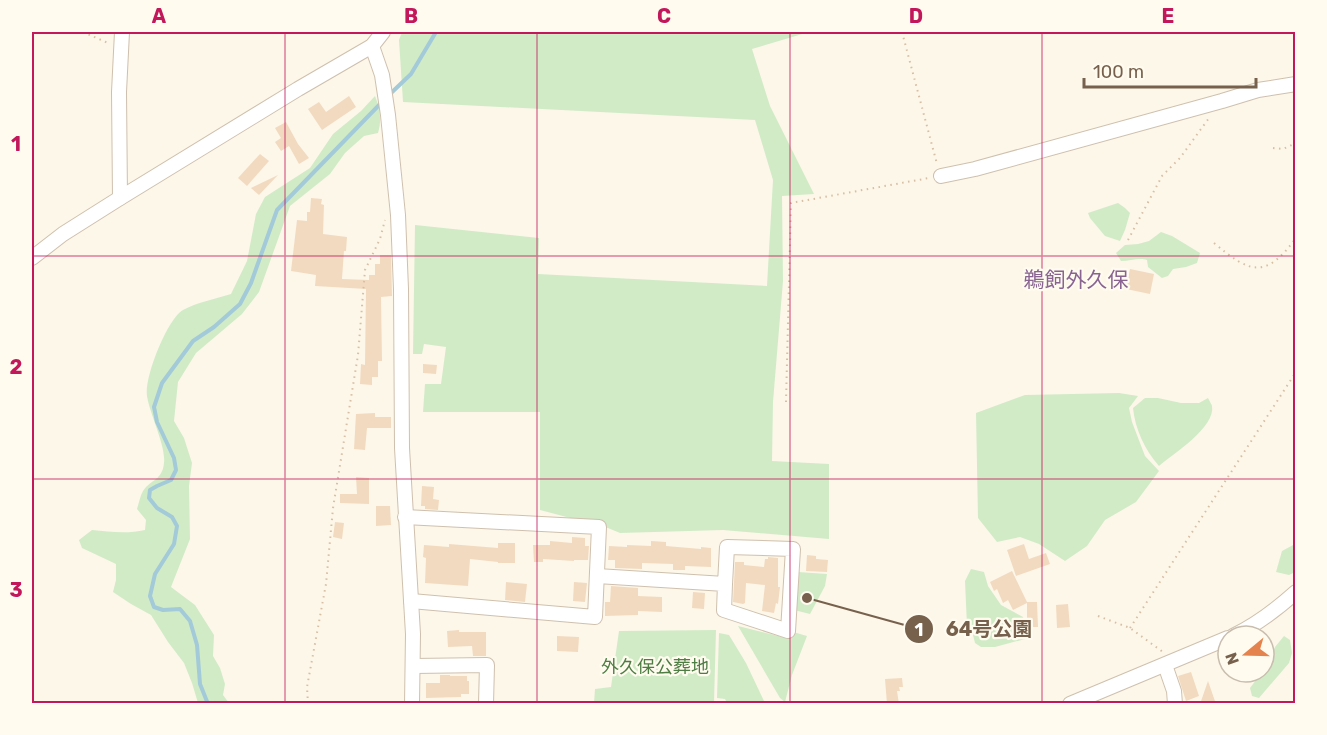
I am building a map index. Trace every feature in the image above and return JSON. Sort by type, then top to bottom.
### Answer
[{"type":"street","points":[[120,198],[119,92],[122,32]]},
{"type":"street","points":[[32,258],[63,234],[120,198],[372,46],[383,32]]},
{"type":"street","points":[[372,46],[382,75],[386,98],[398,215],[402,448],[414,666],[412,704]]},
{"type":"street","points":[[940,176],[975,169],[1222,102],[1258,90],[1296,84]]},
{"type":"street","points":[[405,518],[599,527],[595,617],[411,601]]},
{"type":"street","points":[[727,547],[793,549],[788,631],[724,610],[725,584],[727,547]]},
{"type":"street","points":[[597,576],[725,584]]},
{"type":"street","points":[[1253,624],[1296,592]]},
{"type":"street","points":[[1070,704],[1216,643]]},
{"type":"street","points":[[1167,664],[1175,704]]},
{"type":"street","points":[[414,666],[487,665],[486,704]]},
{"type":"path","points":[[83,32],[122,49]]},
{"type":"path","points":[[786,402],[791,203],[940,176],[902,32]]},
{"type":"path","points":[[1128,240],[1162,176],[1180,158],[1222,102]]},
{"type":"path","points":[[1273,148],[1283,149],[1296,143]]},
{"type":"path","points":[[308,704],[307,687],[326,584],[333,508],[358,355],[365,270],[380,239],[386,218]]},
{"type":"path","points":[[1214,243],[1233,259],[1253,268],[1266,267],[1286,251],[1296,238]]},
{"type":"path","points":[[1130,628],[1296,372]]},
{"type":"path","points":[[1098,616],[1130,628],[1165,654],[1167,664]]},
{"type":"green space","points":[[402,32],[809,32],[752,49],[770,106],[814,194],[782,196],[783,281],[773,402],[772,461],[829,464],[829,539],[723,530],[620,533],[540,510],[540,412],[423,412],[425,384],[441,384],[446,347],[424,344],[422,354],[413,354],[415,225],[539,238],[538,274],[767,286],[773,180],[755,120],[403,102],[399,40]]},
{"type":"green space","points":[[375,96],[380,114],[378,133],[364,136],[345,153],[330,174],[290,206],[259,292],[242,314],[196,353],[178,382],[174,421],[184,438],[192,463],[189,486],[190,539],[171,587],[195,605],[214,635],[213,656],[225,684],[223,695],[229,703],[198,703],[184,663],[151,615],[113,592],[116,564],[82,548],[79,540],[92,530],[126,532],[145,530],[146,520],[137,509],[142,493],[161,473],[164,463],[163,448],[151,412],[147,388],[153,363],[164,336],[183,310],[231,294],[247,261],[256,214],[265,197],[310,168],[333,134]]},
{"type":"green space","points":[[1118,203],[1130,213],[1120,241],[1105,236],[1088,213]]},
{"type":"green space","points":[[1161,232],[1200,253],[1197,263],[1173,269],[1168,276],[1162,278],[1148,267],[1147,260],[1121,261],[1116,253],[1125,245],[1149,241]]},
{"type":"green space","points":[[1119,393],[1138,396],[1129,408],[1132,422],[1145,456],[1159,471],[1136,502],[1105,520],[1087,546],[1065,561],[1039,544],[1020,537],[997,542],[978,518],[976,413],[1025,395]]},
{"type":"green space","points":[[1145,398],[1199,403],[1208,398],[1212,406],[1211,414],[1201,431],[1159,466],[1141,439],[1134,416],[1133,408]]},
{"type":"green space","points":[[1295,544],[1295,572],[1289,575],[1276,572],[1282,551]]},
{"type":"green space","points":[[971,569],[984,572],[988,586],[1001,605],[1023,617],[1027,630],[1025,639],[995,647],[981,647],[975,643],[967,626],[965,581]]},
{"type":"green space","points":[[798,572],[827,574],[825,586],[810,614],[794,610]]},
{"type":"green space","points":[[738,626],[791,639],[793,632],[807,636],[792,675],[785,702],[780,698]]},
{"type":"green space","name":"外久保公葬地","points":[[716,630],[714,703],[594,703],[595,689],[611,687],[619,631]]},
{"type":"green space","points":[[719,633],[729,635],[746,663],[765,703],[727,703],[725,699],[717,698]]},
{"type":"green space","points":[[1284,636],[1290,640],[1292,653],[1289,663],[1276,678],[1276,646]]},
{"type":"green space","points":[[1253,684],[1271,684],[1259,698],[1252,696],[1250,688]]},
{"type":"building","points":[[349,96],[356,107],[322,130],[308,109],[319,102],[326,112]]},
{"type":"building","points":[[286,122],[309,158],[299,164],[289,146],[281,151],[275,142],[281,138],[275,128]]},
{"type":"building","points":[[260,154],[269,161],[247,186],[238,178]]},
{"type":"building","points":[[278,175],[259,195],[251,188]]},
{"type":"building","points":[[311,198],[322,199],[321,204],[324,205],[323,234],[347,237],[342,279],[369,280],[369,275],[375,275],[375,264],[380,264],[380,255],[391,255],[392,296],[381,297],[382,361],[378,361],[378,377],[372,377],[372,385],[360,384],[361,364],[365,365],[366,289],[315,286],[316,275],[291,271],[297,220],[307,221]]},
{"type":"building","points":[[1130,269],[1154,274],[1150,294],[1126,289]]},
{"type":"building","points":[[423,364],[437,365],[436,374],[423,373]]},
{"type":"building","points":[[375,413],[375,417],[391,417],[391,428],[367,428],[365,450],[354,449],[356,414]]},
{"type":"building","points":[[356,477],[369,478],[369,504],[340,503],[340,494],[357,494]]},
{"type":"building","points":[[422,486],[434,487],[433,499],[439,500],[438,510],[425,509],[425,506],[421,506]]},
{"type":"building","points":[[376,506],[390,506],[391,525],[376,526]]},
{"type":"building","points":[[335,522],[344,523],[342,539],[333,537]]},
{"type":"building","points":[[572,537],[585,538],[585,546],[589,546],[588,560],[543,559],[543,562],[534,562],[533,545],[550,545],[550,541],[572,543]]},
{"type":"building","points":[[651,541],[666,542],[666,546],[711,548],[711,567],[685,566],[685,570],[673,570],[673,564],[642,563],[642,569],[615,568],[615,560],[608,560],[609,546],[651,546]]},
{"type":"building","points":[[498,543],[515,543],[515,563],[470,559],[468,586],[425,583],[424,545],[449,547],[449,544],[498,548]]},
{"type":"building","points":[[1024,544],[1029,559],[1046,553],[1050,564],[1016,576],[1007,550]]},
{"type":"building","points":[[807,555],[816,556],[816,559],[828,560],[827,572],[806,571]]},
{"type":"building","points":[[778,558],[778,587],[780,587],[778,604],[776,603],[774,613],[762,611],[765,585],[746,583],[745,603],[733,602],[735,562],[764,567],[765,559]]},
{"type":"building","points":[[1012,571],[1027,602],[1037,602],[1038,627],[1027,627],[1027,603],[1013,610],[1008,600],[1003,603],[997,589],[994,591],[990,582]]},
{"type":"building","points":[[506,582],[527,584],[525,602],[505,600]]},
{"type":"building","points":[[574,582],[587,583],[585,602],[573,601]]},
{"type":"building","points":[[611,586],[638,588],[638,596],[662,597],[662,612],[638,611],[638,615],[605,616],[605,602],[610,602]]},
{"type":"building","points":[[693,592],[705,593],[704,609],[692,608]]},
{"type":"building","points":[[1068,604],[1070,627],[1057,628],[1056,605]]},
{"type":"building","points":[[459,630],[459,632],[486,632],[486,656],[473,656],[472,646],[448,647],[447,631]]},
{"type":"building","points":[[557,636],[579,637],[578,652],[557,651]]},
{"type":"building","points":[[1191,672],[1199,696],[1186,701],[1178,676]]},
{"type":"building","points":[[440,675],[467,676],[469,694],[461,694],[461,697],[426,698],[426,683],[440,683]]},
{"type":"building","points":[[902,678],[903,687],[899,687],[900,691],[897,691],[899,704],[887,704],[885,679]]},
{"type":"building","points":[[1208,681],[1216,704],[1200,704]]},
{"type":"waterway","points":[[389,95],[411,74],[436,32]]},
{"type":"waterway","points":[[208,704],[200,684],[197,645],[190,621],[180,609],[163,610],[154,607],[150,596],[155,574],[174,544],[177,526],[172,517],[157,508],[149,498],[150,490],[171,480],[176,470],[174,458],[157,422],[154,407],[162,383],[193,341],[214,327],[240,304],[251,283],[277,210],[382,102]]},
{"type":"place","name":"64号公園","points":[[807,598]]},
{"type":"district","name":"鵜飼外久保","points":[[1076,280]]}]
